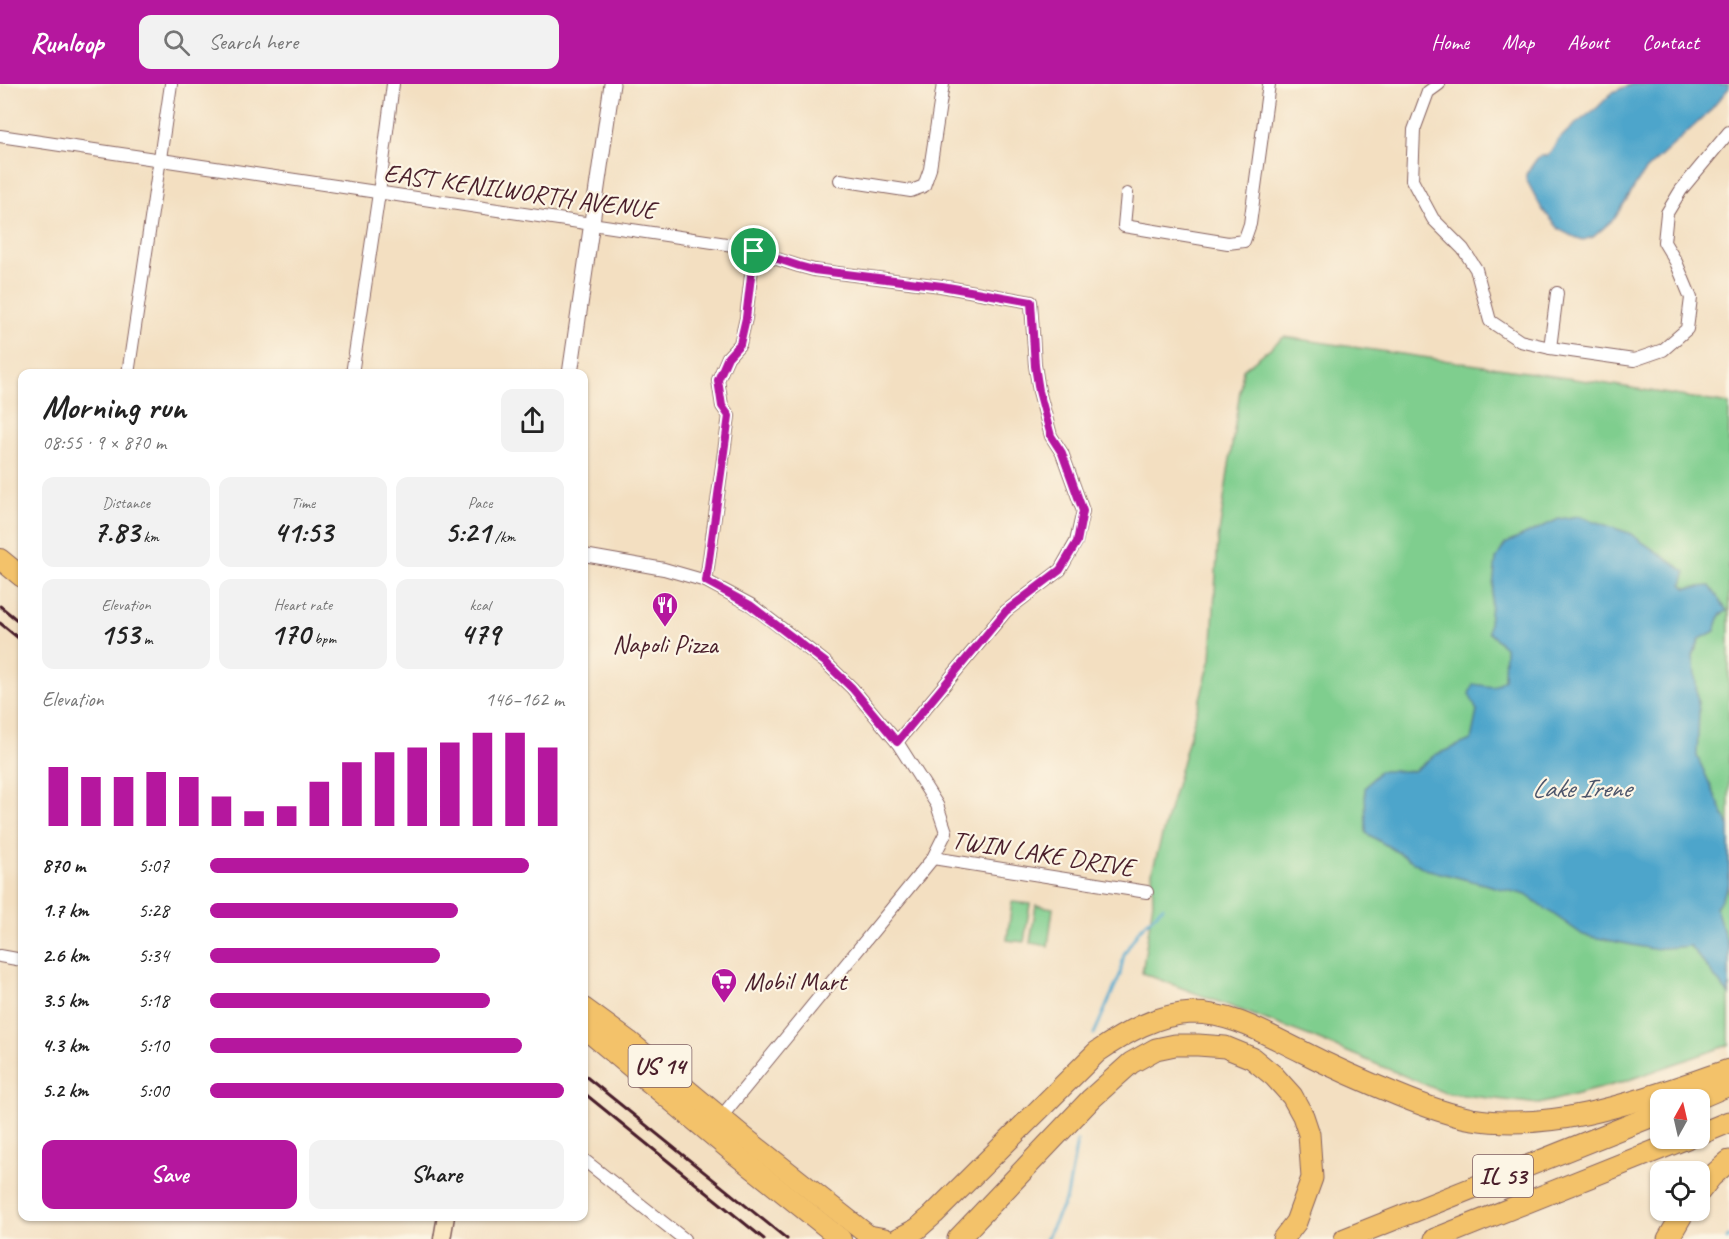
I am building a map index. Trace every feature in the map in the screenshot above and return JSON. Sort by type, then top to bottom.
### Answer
[{"type":"highway","points":[[898,1239],[917,1229],[934,1214],[1097,1052],[1120,1036],[1164,1017],[1192,1013],[1217,1015],[1238,1021],[1353,1077],[1443,1113],[1473,1119],[1506,1122],[1538,1121],[1573,1116],[1617,1107],[1729,1070]]},
{"type":"highway","points":[[958,1239],[1091,1099],[1131,1063],[1156,1049],[1175,1045],[1225,1047],[1252,1058],[1274,1076],[1292,1096],[1303,1116],[1309,1134],[1312,1178],[1296,1222],[1283,1239]]},
{"type":"highway","points":[[1710,1093],[1729,1085]]},
{"type":"highway","name":"IL 53","points":[[1345,1239],[1650,1117]]},
{"type":"highway","points":[[1710,1130],[1729,1122]]},
{"type":"highway","name":"IL 53","points":[[1435,1239],[1660,1149]]},
{"type":"highway","points":[[1710,1178],[1729,1161]]},
{"type":"highway","points":[[921,1239],[934,1214]]},
{"type":"highway","points":[[1668,1239],[1679,1221]]},
{"type":"main road","points":[[0,559],[18,574]]},
{"type":"main road","points":[[588,999],[620,1025],[629,1041]]},
{"type":"main road","name":"US 14","points":[[588,1011],[629,1041],[715,1124],[841,1239]]},
{"type":"main road","name":"US 14","points":[[588,1031],[876,1238]]},
{"type":"main road","points":[[442,1239],[445,1221]]},
{"type":"street","points":[[129,369],[171,84]]},
{"type":"street","points":[[353,369],[393,84]]},
{"type":"street","points":[[571,369],[612,84]]},
{"type":"street","points":[[840,180],[911,192],[924,186],[930,169],[943,84]]},
{"type":"street","points":[[1127,194],[1124,226],[1228,243],[1244,241],[1250,224],[1269,84]]},
{"type":"street","points":[[1438,84],[1428,92],[1414,130],[1412,180],[1433,219],[1463,249],[1476,269],[1490,321],[1520,341],[1550,348],[1634,360],[1663,350],[1687,329],[1691,298],[1676,262],[1664,242],[1667,213],[1681,190],[1729,132]]},
{"type":"street","name":"EAST KENILWORTH AVENUE","points":[[0,136],[733,244],[814,270],[942,286],[1031,302],[1039,391],[1051,436],[1062,453],[1083,511],[1077,542],[1060,570],[1006,611],[897,742]]},
{"type":"street","points":[[706,581],[729,416],[722,406],[718,380],[728,357],[740,344],[746,318],[754,251]]},
{"type":"street","points":[[1550,348],[1557,293]]},
{"type":"street","points":[[588,556],[664,569],[706,581],[750,605],[825,662],[852,688],[897,742],[937,806],[946,832],[933,858],[715,1124]]},
{"type":"street","name":"TWIN LAKE DRIVE","points":[[933,858],[1147,892]]},
{"type":"street","points":[[0,956],[18,959]]},
{"type":"street","points":[[588,1163],[684,1239]]},
{"type":"green space","points":[[1284,337],[1595,382],[1729,404],[1729,1045],[1620,1083],[1539,1104],[1445,1093],[1312,1037],[1142,973],[1153,902],[1152,872],[1211,659],[1218,540],[1243,370]]},
{"type":"green space","points":[[1012,902],[1030,904],[1024,942],[1007,940]]},
{"type":"green space","points":[[1036,905],[1053,908],[1048,946],[1030,943]]},
{"type":"water","points":[[1632,84],[1729,84],[1729,88],[1708,113],[1644,172],[1615,218],[1593,237],[1583,240],[1560,230],[1542,209],[1526,179],[1526,174],[1538,157],[1547,155],[1557,141],[1613,92]]},
{"type":"water","name":"Lake Irene","points":[[1579,516],[1629,533],[1686,572],[1682,584],[1686,588],[1710,586],[1727,611],[1720,615],[1715,631],[1700,639],[1693,656],[1699,712],[1697,756],[1729,826],[1729,885],[1716,908],[1729,949],[1729,995],[1690,946],[1652,949],[1583,935],[1526,895],[1425,869],[1366,833],[1365,788],[1379,771],[1414,771],[1435,755],[1471,740],[1477,711],[1469,694],[1473,684],[1493,687],[1504,679],[1505,647],[1488,632],[1496,559],[1505,544],[1559,519]]},
{"type":"waterway","points":[[1094,1034],[1120,975],[1124,954],[1139,930],[1163,907]]},
{"type":"waterway","points":[[1046,1239],[1067,1197],[1077,1141]]},
{"type":"railway","points":[[0,606],[18,621]]},
{"type":"railway","points":[[0,623],[18,638]]},
{"type":"railway","points":[[588,1078],[787,1239]]},
{"type":"railway","points":[[588,1096],[764,1239]]},
{"type":"place","name":"Napoli Pizza","points":[[665,628]]},
{"type":"place","name":"Mobil Mart","points":[[724,1004]]},
{"type":"route","points":[[754,251],[814,270],[942,286],[1031,302],[1039,391],[1051,436],[1062,453],[1083,511],[1077,542],[1060,570],[1006,611],[897,742],[852,688],[825,662],[750,605],[706,581],[729,416],[722,406],[718,380],[728,357],[740,344],[746,318],[754,251]]}]
